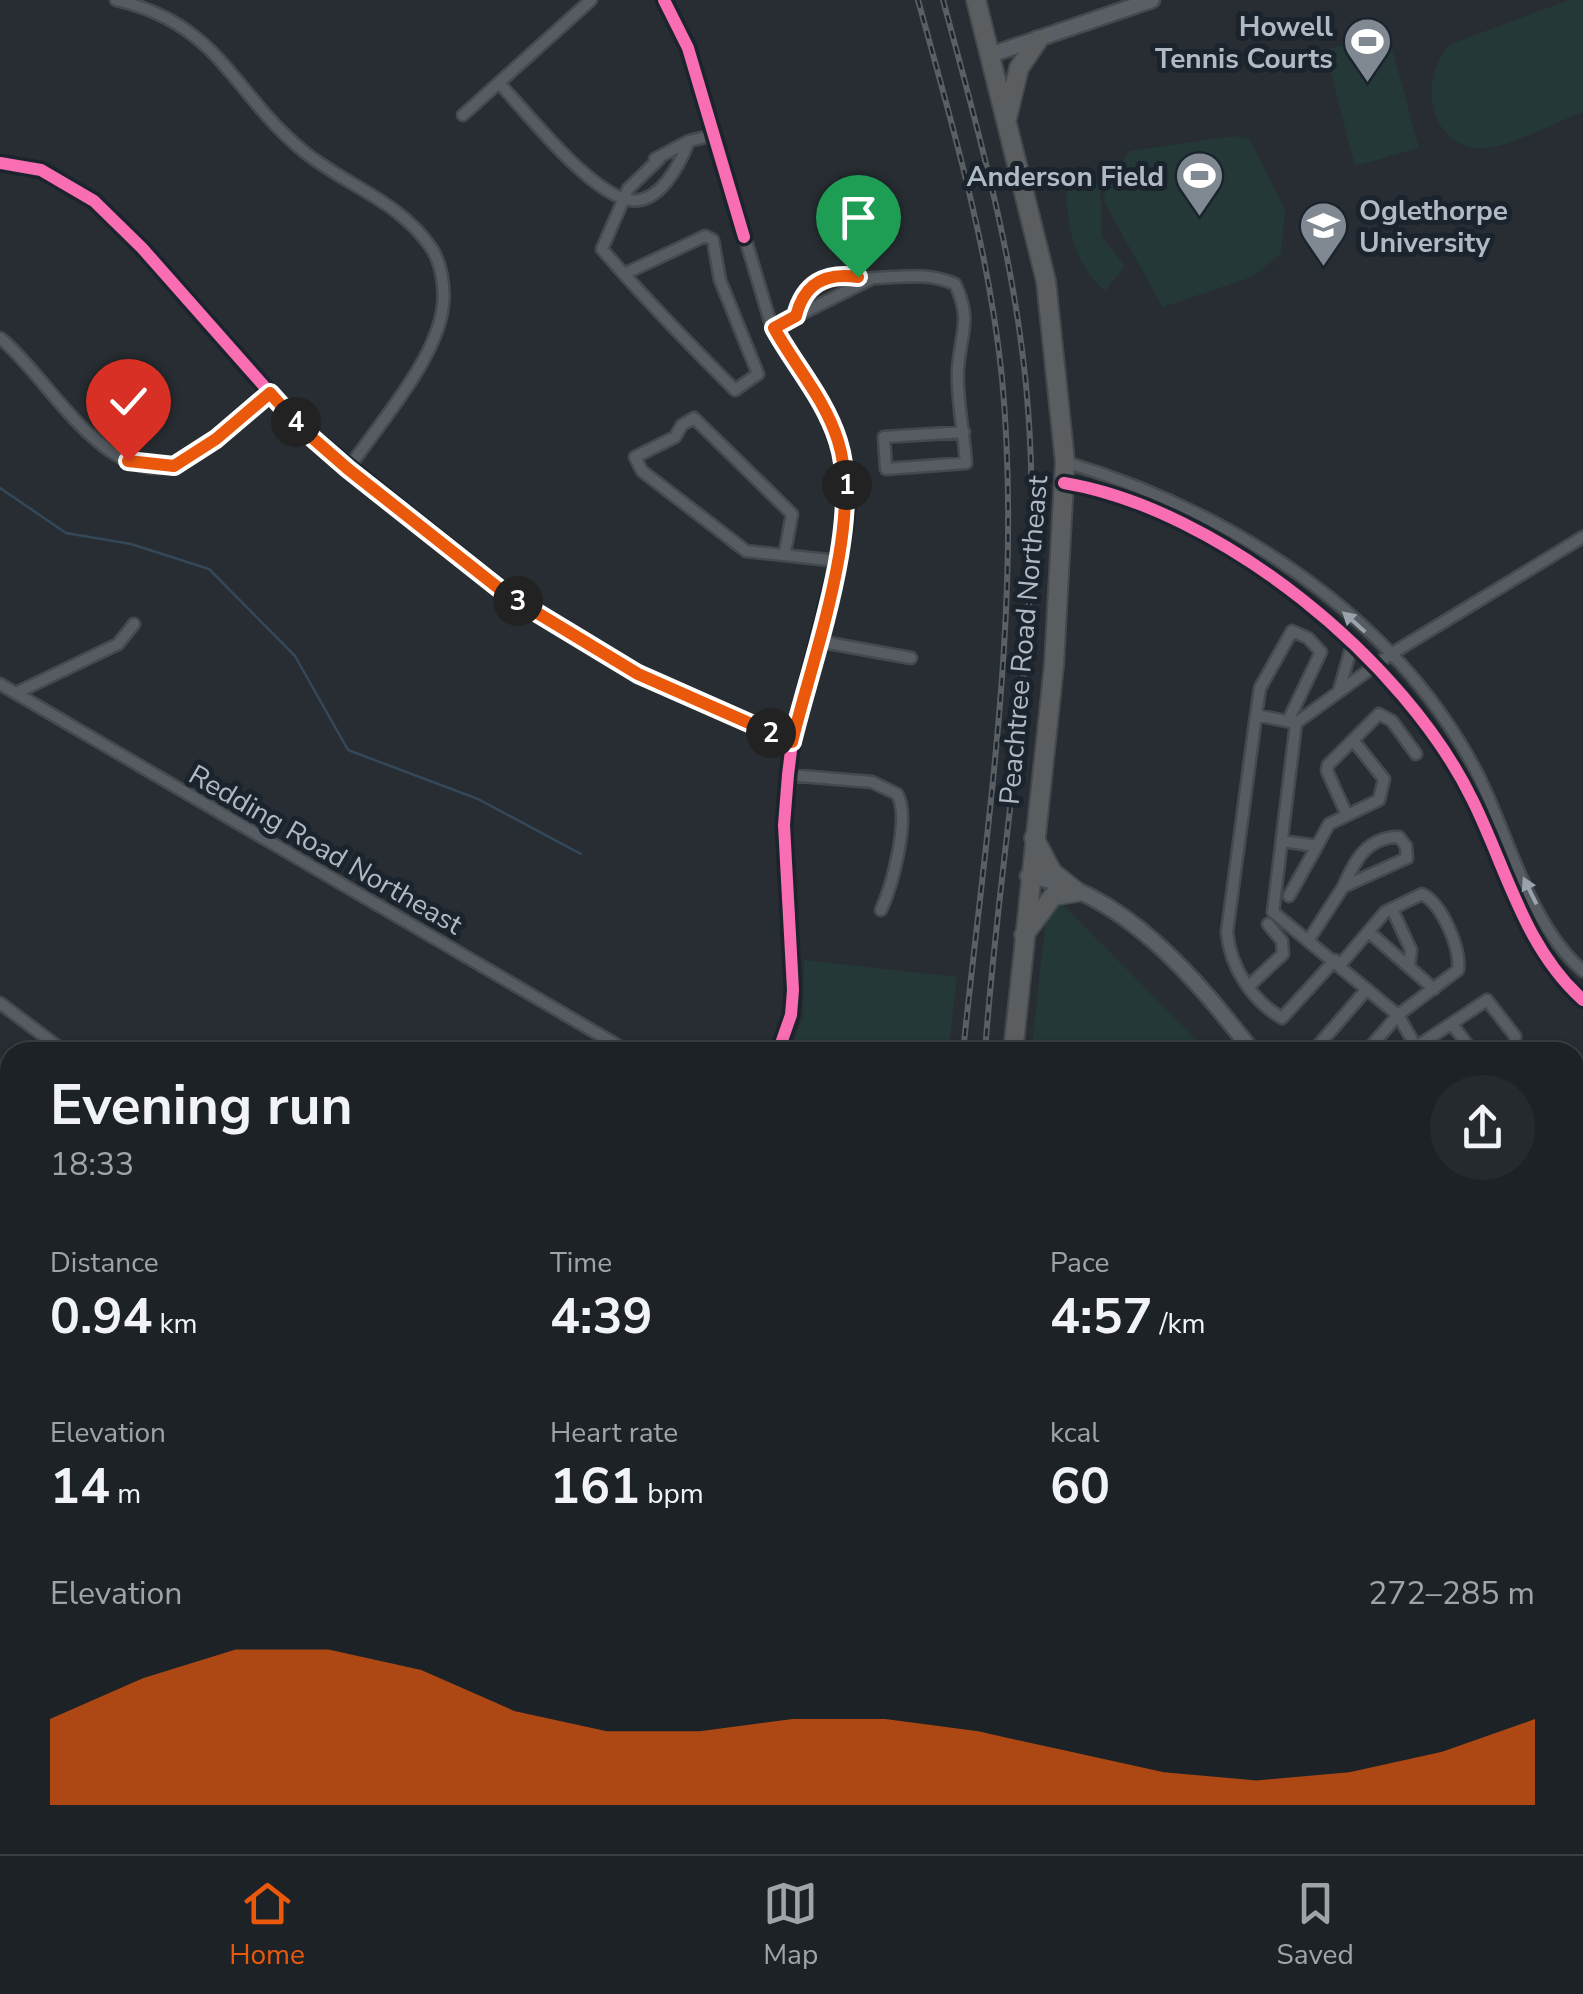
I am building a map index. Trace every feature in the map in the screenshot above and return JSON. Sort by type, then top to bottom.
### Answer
[{"type":"highway","name":"Peachtree Road Northeast","points":[[976,0],[1046,280],[1065,462],[1063,562],[1014,1042]]},
{"type":"highway","points":[[1007,118],[1019,68],[1038,40]]},
{"type":"highway","points":[[1034,838],[1052,872],[1077,892]]},
{"type":"highway","points":[[1024,936],[1053,896],[1077,892]]},
{"type":"main road","points":[[990,55],[1152,0]]},
{"type":"main road","points":[[1028,876],[1050,880],[1077,892],[1136,926],[1178,961],[1245,1042]]},
{"type":"street","points":[[116,0],[145,7],[207,44],[300,149],[402,216],[433,250],[441,274],[443,305],[434,336],[348,469]]},
{"type":"street","points":[[463,115],[592,0]]},
{"type":"street","points":[[664,0],[688,48],[774,328],[827,412],[838,440],[848,503],[838,561],[792,742],[784,825],[793,990],[791,1015],[782,1042]]},
{"type":"street","points":[[499,83],[571,162],[642,200],[664,184],[689,140]]},
{"type":"street","points":[[624,274],[691,240],[705,236],[714,240],[720,280],[758,374],[735,390],[624,274],[602,249],[626,194],[644,167],[689,140],[714,135]]},
{"type":"street","points":[[0,163],[41,170],[94,201],[142,248],[301,428],[520,602],[638,674],[792,742]]},
{"type":"street","points":[[800,314],[800,299],[816,282],[838,274],[867,281],[932,274],[954,284],[968,310],[958,370],[964,432],[966,463],[886,469],[884,436],[964,432]]},
{"type":"street","points":[[774,328],[867,281]]},
{"type":"street","points":[[0,338],[31,367],[89,436],[128,461],[146,465],[174,466],[192,457],[270,393]]},
{"type":"street","points":[[785,552],[792,514],[694,418],[682,424],[675,437],[636,456],[642,471],[746,551],[785,552],[838,561]]},
{"type":"street","points":[[1065,462],[1156,491],[1249,541],[1321,592],[1391,654],[1466,753],[1558,946],[1583,971]]},
{"type":"street","points":[[1064,483],[1129,500],[1193,530],[1286,588],[1375,665],[1465,787],[1530,932],[1549,964],[1583,1000]]},
{"type":"street","points":[[1256,715],[1292,722],[1391,654],[1583,537]]},
{"type":"street","points":[[16,693],[118,644],[134,624]]},
{"type":"street","points":[[1375,1042],[1398,1016],[1458,970],[1456,946],[1427,896],[1392,909],[1338,962],[1282,1018],[1250,986],[1229,956],[1227,932],[1260,688],[1292,630],[1308,638],[1321,652],[1292,722],[1274,912],[1310,938],[1338,962],[1398,1016],[1413,1042]]},
{"type":"street","points":[[816,641],[912,658]]},
{"type":"street","points":[[1339,692],[1352,644]]},
{"type":"street","points":[[1346,660],[1360,676]]},
{"type":"street","name":"Redding Road Northeast","points":[[0,684],[612,1042]]},
{"type":"street","points":[[1347,816],[1326,771],[1353,740],[1383,715],[1416,754]]},
{"type":"street","points":[[1290,896],[1329,824],[1379,800],[1384,779],[1353,740]]},
{"type":"street","points":[[788,775],[872,782],[897,794],[902,807],[892,887],[881,910]]},
{"type":"street","points":[[1310,938],[1343,887],[1359,852],[1388,837],[1398,837],[1406,846],[1407,858],[1343,887]]},
{"type":"street","points":[[1282,840],[1318,846]]},
{"type":"street","points":[[1392,909],[1411,950],[1408,966]]},
{"type":"street","points":[[1250,986],[1283,954],[1282,941],[1268,924]]},
{"type":"street","points":[[1369,932],[1434,988]]},
{"type":"street","points":[[1321,1042],[1367,989]]},
{"type":"street","points":[[1428,1042],[1482,1000],[1492,1003],[1515,1036],[1515,1042]]},
{"type":"street","points":[[0,1003],[52,1042]]},
{"type":"street","points":[[1452,1024],[1466,1042]]},
{"type":"shaded area","points":[[1569,0],[1583,0],[1583,112],[1497,146],[1467,146],[1452,139],[1441,127],[1432,94],[1440,59],[1451,44]]},
{"type":"shaded area","name":"Howell Tennis Courts","points":[[1388,34],[1419,148],[1355,166],[1325,50]]},
{"type":"shaded area","name":"Anderson Field","points":[[1234,136],[1249,139],[1285,211],[1281,254],[1252,277],[1163,307],[1105,204],[1104,186],[1130,151]]},
{"type":"shaded area","points":[[1067,184],[1100,184],[1102,237],[1125,266],[1105,291],[1086,269],[1074,242]]},
{"type":"shaded area","points":[[1054,896],[1199,1042],[1032,1042],[1048,901]]},
{"type":"shaded area","points":[[804,960],[957,977],[949,1042],[794,1042],[803,1016]]},
{"type":"waterway","points":[[0,488],[66,533],[131,544],[209,569],[295,656],[348,750],[478,799],[581,854]]},
{"type":"railway","points":[[918,0],[968,187],[988,282],[1002,378],[1007,462],[1008,547],[999,716],[964,1042]]},
{"type":"railway","points":[[943,0],[995,202],[1016,305],[1032,490],[1026,651],[986,1042]]},
{"type":"cycle path","points":[[664,0],[688,48],[744,237]]},
{"type":"cycle path","points":[[0,163],[41,170],[94,201],[142,248],[301,428],[506,593],[638,674],[792,742]]},
{"type":"cycle path","points":[[782,1042],[791,1015],[793,990],[784,825],[792,742],[843,540],[848,503],[845,467],[827,412]]},
{"type":"cycle path","points":[[1064,483],[1124,498],[1184,524],[1244,558],[1302,599],[1355,645],[1402,695],[1442,748],[1473,801],[1531,932],[1563,979],[1583,1000]]},
{"type":"place","name":"Howell Tennis Courts","points":[[1368,84]]},
{"type":"place","name":"Anderson Field","points":[[1199,218]]},
{"type":"place","name":"Oglethorpe University","points":[[1324,268]]},
{"type":"route","points":[[128,461],[174,466],[216,439],[270,393],[301,428],[348,469],[506,594],[638,674],[792,742],[843,540],[848,503],[845,468],[827,412],[774,328],[796,316],[800,299],[816,282],[838,274],[858,277]]}]
